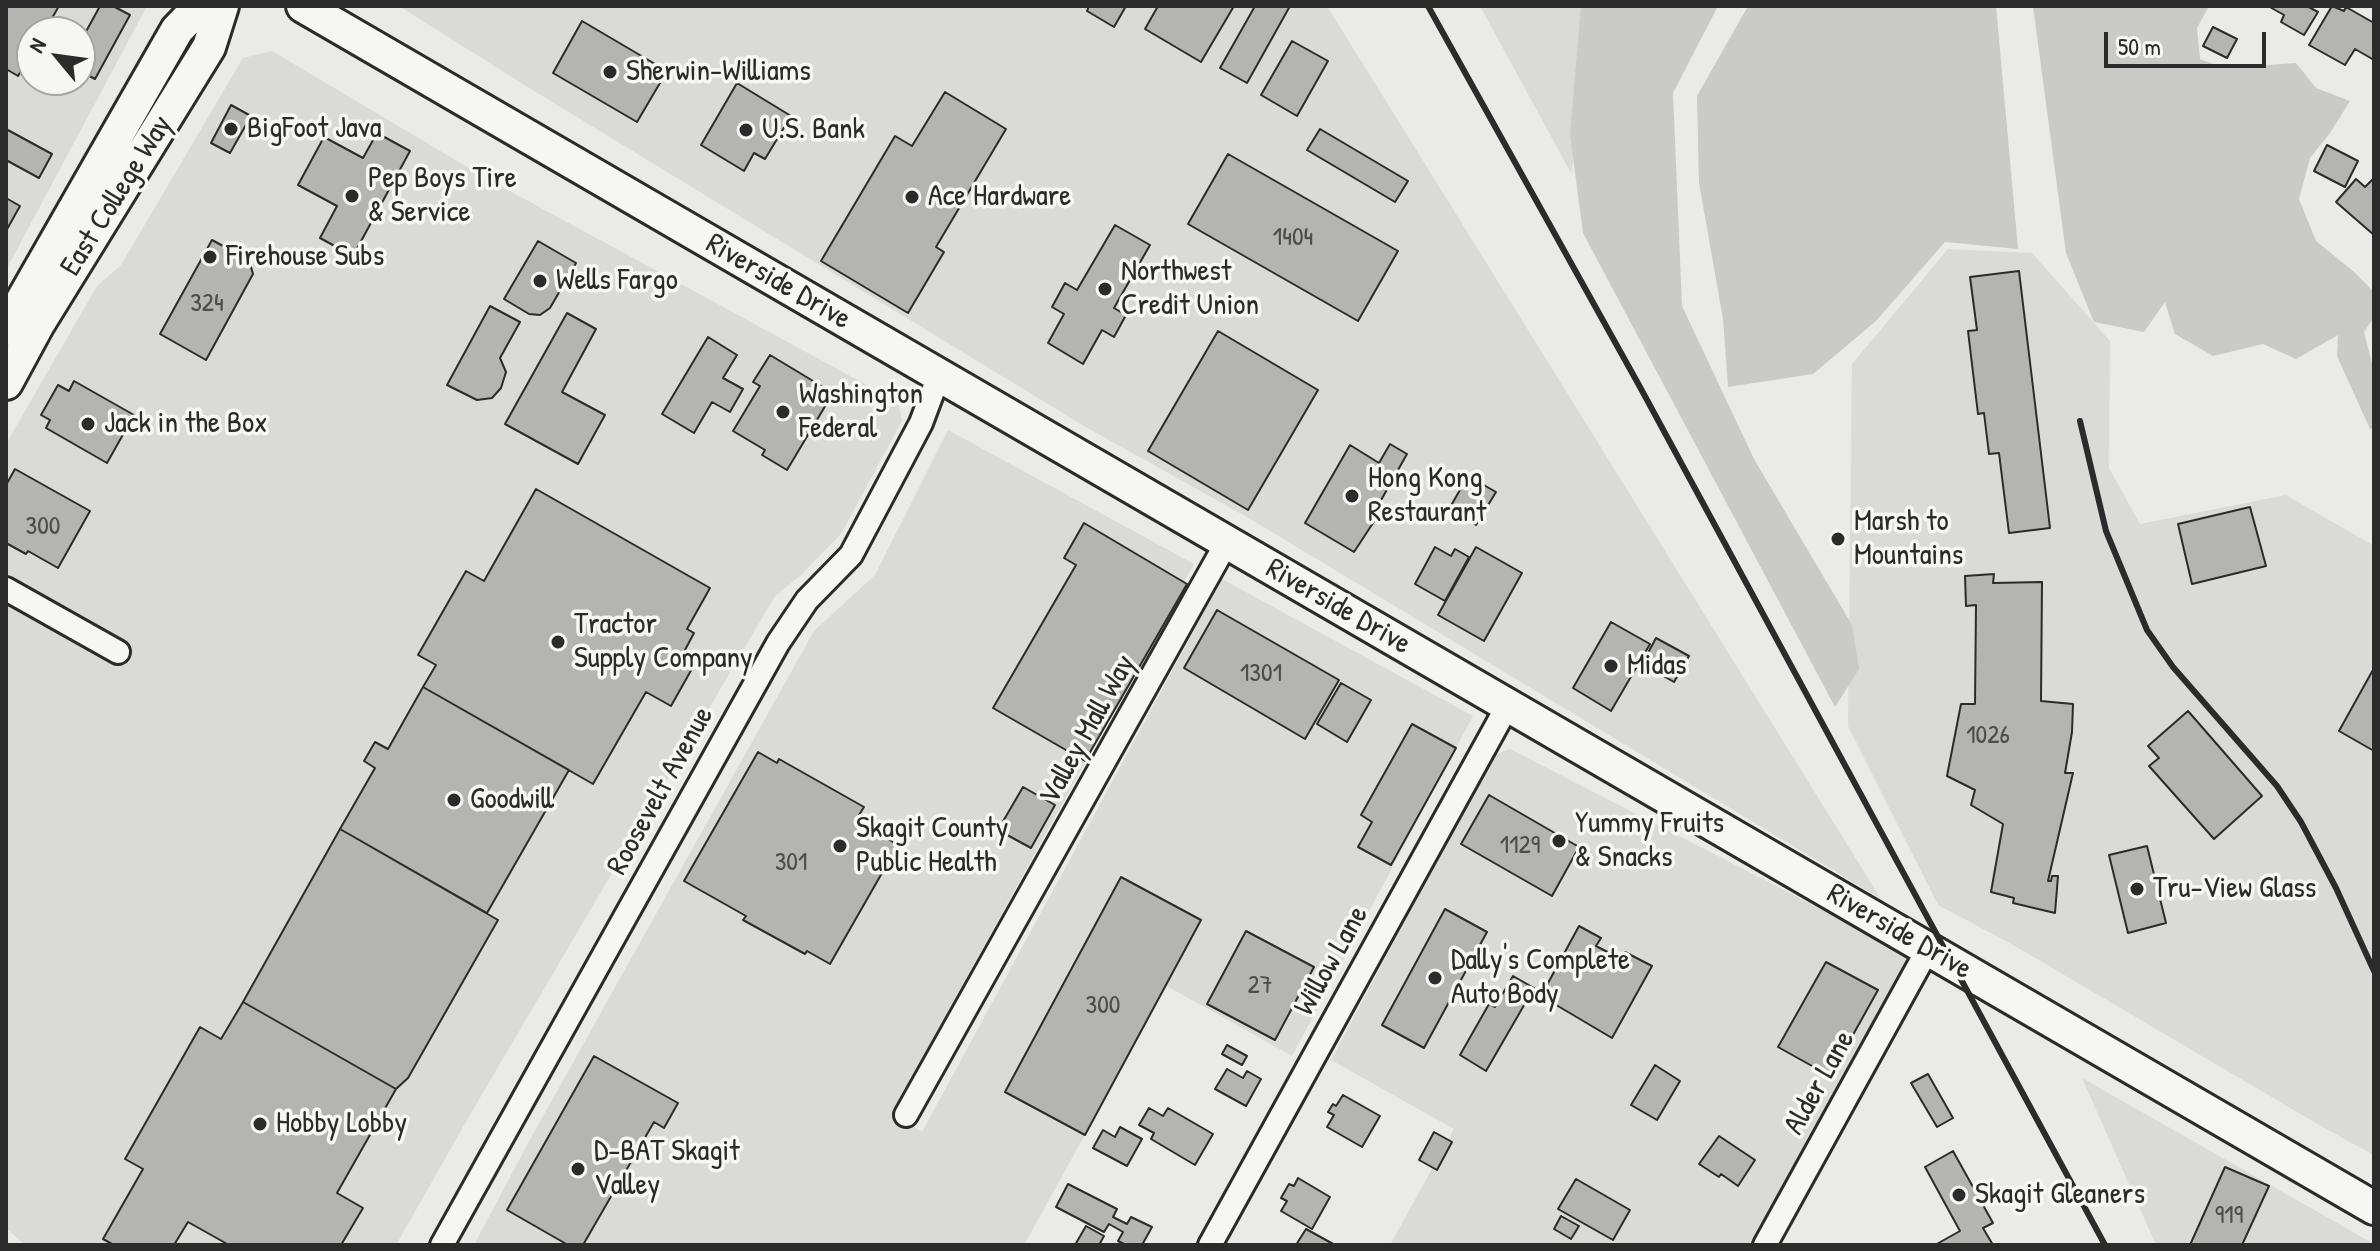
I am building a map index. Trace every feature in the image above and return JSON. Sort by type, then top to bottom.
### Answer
[{"type":"main road","name":"East College Way","points":[[6,329],[177,30],[200,6]]},
{"type":"main road","name":"East College Way","points":[[6,383],[38,324],[209,47],[222,6]]},
{"type":"main road","name":"Riverside Drive","points":[[303,6],[2374,1208]]},
{"type":"street","name":"Roosevelt Avenue","points":[[442,1245],[778,643],[807,600],[851,555],[921,423],[939,375]]},
{"type":"street","name":"Valley Mall Way","points":[[906,1115],[1227,542]]},
{"type":"street","points":[[6,589],[118,652]]},
{"type":"street","name":"Willow Lane","points":[[1210,1245],[1508,705]]},
{"type":"street","name":"Alder Lane","points":[[1765,1245],[1928,949]]},
{"type":"shaded area","points":[[6,6],[147,6],[6,270]]},
{"type":"shaded area","points":[[399,6],[1327,6],[1881,899],[1247,517],[1084,426]]},
{"type":"shaded area","points":[[1480,6],[1603,6],[1571,173]]},
{"type":"shaded area","points":[[1581,6],[1718,6],[1673,93],[1682,306],[1754,459],[1852,625],[1859,669],[1835,707],[1583,233],[1570,134]]},
{"type":"shaded area","points":[[1748,6],[1996,6],[2018,249],[1945,242],[1876,321],[1813,374],[1728,387],[1723,319],[1699,183],[1697,96]]},
{"type":"shaded area","points":[[2033,6],[2209,6],[2197,28],[2200,59],[2224,68],[2296,63],[2316,88],[2350,101],[2310,158],[2299,199],[2316,241],[2374,292],[2374,317],[2364,332],[2374,371],[2374,429],[2370,429],[2337,356],[2338,335],[2296,359],[2263,344],[2213,356],[2175,334],[2165,302],[2144,332],[2094,322],[2066,253]]},
{"type":"shaded area","points":[[272,51],[484,177],[898,402],[902,421],[841,534],[801,575],[775,596],[396,1245],[25,1245],[6,1228],[6,444],[97,286],[121,265],[243,58]]},
{"type":"shaded area","points":[[1948,249],[2032,253],[2110,341],[2109,468],[2140,524],[2286,495],[2374,546],[2374,1155],[2015,946],[1938,905],[1848,726],[1852,364]]},
{"type":"shaded area","points":[[948,430],[1194,564],[892,1113],[922,1132],[1222,579],[1473,716],[1292,1056],[1167,986],[1024,1245],[474,1245],[814,631],[875,575]]},
{"type":"shaded area","points":[[1510,749],[1918,959],[1816,1148],[1806,1143],[1749,1245],[1390,1245],[1454,1129],[1331,1060],[1494,755]]},
{"type":"shaded area","points":[[2082,1078],[2374,1244],[2374,1245],[2156,1245]]},
{"type":"building","points":[[6,6],[59,6],[53,16],[16,16],[16,75],[6,69]]},
{"type":"building","points":[[100,6],[113,6],[130,15],[96,77],[96,16]]},
{"type":"building","points":[[1089,6],[1126,6],[1114,27],[1087,11]]},
{"type":"building","points":[[1158,6],[1234,6],[1201,62],[1145,29]]},
{"type":"building","points":[[1255,6],[1290,6],[1247,83],[1220,68]]},
{"type":"building","points":[[2268,6],[2307,6],[2318,12],[2304,35],[2281,22],[2284,15]]},
{"type":"building","points":[[2332,6],[2344,11],[2346,7],[2374,23],[2374,60],[2355,49],[2345,65],[2309,45]]},
{"type":"building","name":"Sherwin-Williams","points":[[582,21],[667,71],[637,122],[553,73]]},
{"type":"building","points":[[2213,27],[2237,39],[2227,58],[2203,46]]},
{"type":"building","points":[[1292,41],[1328,61],[1297,116],[1261,95]]},
{"type":"building","name":"U.S. Bank","points":[[737,83],[791,116],[765,159],[754,153],[744,171],[701,145]]},
{"type":"building","name":"Ace Hardware","points":[[945,92],[1006,129],[936,247],[944,252],[908,313],[821,261],[895,136],[912,146]]},
{"type":"building","name":"BigFoot Java","points":[[231,105],[251,116],[230,153],[211,143]]},
{"type":"building","points":[[6,129],[52,154],[39,178],[6,160]]},
{"type":"building","points":[[1320,129],[1408,181],[1395,202],[1307,150]]},
{"type":"building","name":"Pep Boys Tire & Service","points":[[377,133],[410,151],[353,256],[320,238],[337,206],[298,185],[324,137],[363,158]]},
{"type":"building","points":[[2327,145],[2358,161],[2345,187],[2314,171]]},
{"type":"building","points":[[1228,154],[1398,251],[1358,321],[1188,224]]},
{"type":"building","points":[[2374,178],[2374,235],[2336,202],[2356,179],[2365,187]]},
{"type":"building","points":[[6,198],[20,206],[6,231]]},
{"type":"building","points":[[1115,225],[1150,245],[1114,308],[1126,315],[1114,337],[1102,330],[1083,364],[1048,343],[1064,314],[1052,307],[1065,283],[1077,290]]},
{"type":"building","points":[[212,240],[249,260],[253,274],[206,360],[160,334]]},
{"type":"building","name":"Wells Fargo","points":[[538,241],[576,263],[550,308],[540,315],[529,314],[504,299]]},
{"type":"building","points":[[2019,271],[2050,528],[2009,533],[1999,453],[1989,454],[1984,413],[1978,414],[1968,331],[1977,330],[1970,277]]},
{"type":"building","points":[[490,306],[520,322],[500,358],[506,372],[501,388],[492,398],[477,400],[447,385]]},
{"type":"building","points":[[567,313],[596,329],[562,392],[605,415],[578,464],[505,424]]},
{"type":"building","points":[[1218,331],[1318,390],[1248,510],[1148,451]]},
{"type":"building","points":[[708,337],[737,355],[723,378],[743,389],[730,412],[712,402],[694,433],[662,414]]},
{"type":"building","name":"Washington Federal","points":[[770,355],[833,393],[787,470],[762,455],[765,450],[733,431],[760,386],[753,382]]},
{"type":"building","name":"Jack in the Box","points":[[74,381],[134,415],[107,463],[46,428],[50,420],[41,415],[58,385],[69,391]]},
{"type":"building","name":"Hong Kong Restaurant","points":[[1390,444],[1407,454],[1371,518],[1375,520],[1354,552],[1305,523],[1350,445],[1379,463]]},
{"type":"building","points":[[15,469],[90,511],[58,568],[6,543],[6,485]]},
{"type":"building","points":[[1468,476],[1496,492],[1476,525],[1449,509]]},
{"type":"building","name":"Tractor Supply Company","points":[[536,489],[710,588],[687,629],[694,633],[685,650],[698,658],[671,706],[646,692],[593,784],[423,687],[436,665],[418,655],[466,571],[484,581]]},
{"type":"building","points":[[2250,507],[2266,566],[2192,584],[2178,524]]},
{"type":"building","points":[[1084,523],[1187,584],[1085,761],[993,708],[1076,565],[1064,558]]},
{"type":"building","points":[[1435,547],[1451,556],[1455,549],[1469,557],[1445,601],[1415,584]]},
{"type":"building","points":[[1476,547],[1522,573],[1484,641],[1438,615]]},
{"type":"building","points":[[1994,574],[1993,583],[2042,582],[2041,701],[2073,704],[2065,773],[2073,773],[2048,881],[2052,876],[2058,876],[2055,913],[2013,903],[2014,898],[1991,892],[2003,824],[1971,805],[1975,790],[1947,776],[1961,704],[1975,704],[1976,605],[1966,606],[1965,576]]},
{"type":"building","points":[[1217,610],[1339,680],[1305,739],[1184,668]]},
{"type":"building","name":"Midas","points":[[1611,622],[1650,644],[1611,711],[1573,688]]},
{"type":"building","points":[[1656,638],[1689,656],[1674,682],[1642,664]]},
{"type":"building","points":[[2374,668],[2374,751],[2339,731]]},
{"type":"building","points":[[1341,683],[1371,700],[1347,742],[1317,724]]},
{"type":"building","name":"Goodwill","points":[[423,687],[569,770],[487,913],[340,829],[375,768],[364,761],[375,742],[388,749]]},
{"type":"building","points":[[2188,711],[2262,796],[2214,839],[2149,766],[2159,758],[2148,746]]},
{"type":"building","points":[[1412,724],[1456,748],[1391,865],[1358,847],[1372,822],[1361,815]]},
{"type":"building","points":[[758,752],[777,763],[779,759],[864,807],[856,820],[898,845],[830,964],[743,920],[746,916],[684,881]]},
{"type":"building","points":[[1023,787],[1055,805],[1031,848],[998,830]]},
{"type":"building","points":[[1489,795],[1579,847],[1552,896],[1461,844]]},
{"type":"building","points":[[340,829],[498,920],[408,1078],[396,1089],[243,1002]]},
{"type":"building","name":"Tru-View Glass","points":[[2147,846],[2166,923],[2128,933],[2109,855]]},
{"type":"building","points":[[1121,877],[1201,920],[1085,1135],[1005,1092]]},
{"type":"building","name":"Dally's Complete Auto Body","points":[[1445,909],[1487,932],[1424,1048],[1382,1025]]},
{"type":"building","points":[[1579,926],[1601,938],[1596,946],[1621,959],[1625,952],[1652,966],[1612,1038],[1541,996]]},
{"type":"building","points":[[1246,931],[1314,967],[1275,1040],[1207,1004]]},
{"type":"building","points":[[1826,962],[1878,990],[1830,1076],[1778,1047]]},
{"type":"building","points":[[1513,976],[1534,988],[1486,1071],[1460,1055],[1489,1004],[1495,1007]]},
{"type":"building","name":"Hobby Lobby","points":[[243,1002],[396,1089],[337,1193],[363,1208],[341,1245],[229,1245],[188,1222],[174,1245],[114,1245],[103,1239],[143,1169],[125,1159],[200,1027],[221,1039]]},
{"type":"building","points":[[1227,1045],[1247,1056],[1242,1065],[1222,1054]]},
{"type":"building","name":"D-BAT Skagit Valley","points":[[594,1056],[678,1103],[664,1128],[654,1122],[583,1245],[568,1245],[507,1210]]},
{"type":"building","points":[[1655,1065],[1680,1081],[1657,1120],[1631,1105]]},
{"type":"building","points":[[1227,1069],[1243,1078],[1247,1071],[1261,1079],[1246,1106],[1215,1089]]},
{"type":"building","points":[[1928,1074],[1953,1118],[1937,1127],[1911,1083]]},
{"type":"building","points":[[1343,1095],[1380,1116],[1362,1147],[1327,1127],[1334,1115],[1328,1112]]},
{"type":"building","points":[[1149,1108],[1163,1116],[1168,1108],[1213,1134],[1195,1165],[1151,1139],[1154,1133],[1139,1125]]},
{"type":"building","points":[[1120,1127],[1142,1139],[1127,1166],[1093,1148],[1103,1130],[1115,1137]]},
{"type":"building","points":[[1434,1132],[1452,1142],[1437,1170],[1419,1160]]},
{"type":"building","points":[[1719,1136],[1755,1160],[1738,1186],[1699,1164]]},
{"type":"building","name":"Skagit Gleaners","points":[[1953,1151],[1993,1223],[1983,1228],[1993,1245],[1935,1245],[1960,1231],[1925,1167]]},
{"type":"building","points":[[2225,1167],[2269,1186],[2242,1245],[2190,1245]]},
{"type":"building","points":[[1298,1178],[1330,1197],[1312,1229],[1281,1211],[1287,1201],[1281,1198],[1289,1184],[1294,1186]]},
{"type":"building","points":[[1576,1179],[1630,1210],[1613,1240],[1558,1209]]},
{"type":"building","points":[[1068,1184],[1117,1209],[1113,1217],[1127,1224],[1131,1217],[1152,1227],[1142,1245],[1126,1245],[1118,1241],[1123,1232],[1109,1224],[1104,1232],[1056,1207]]},
{"type":"building","points":[[1561,1216],[1579,1226],[1571,1239],[1554,1229]]},
{"type":"building","points":[[1086,1226],[1104,1236],[1099,1245],[1075,1245]]},
{"type":"building","points":[[1306,1229],[1335,1245],[1296,1245]]},
{"type":"railway","points":[[1428,6],[1640,387],[2105,1245]]},
{"type":"railway","points":[[2080,421],[2106,531],[2147,630],[2173,667],[2277,786],[2301,822],[2374,971]]},
{"type":"place","name":"Sherwin-Williams","points":[[610,72]]},
{"type":"place","name":"BigFoot Java","points":[[231,129]]},
{"type":"place","name":"U.S. Bank","points":[[746,130]]},
{"type":"place","name":"Pep Boys Tire & Service","points":[[352,196]]},
{"type":"place","name":"Ace Hardware","points":[[912,197]]},
{"type":"place","name":"Firehouse Subs","points":[[210,257]]},
{"type":"place","name":"Wells Fargo","points":[[540,281]]},
{"type":"place","name":"Northwest Credit Union","points":[[1105,289]]},
{"type":"place","name":"Washington Federal","points":[[783,412]]},
{"type":"place","name":"Jack in the Box","points":[[88,424]]},
{"type":"place","name":"Hong Kong Restaurant","points":[[1352,496]]},
{"type":"place","name":"Marsh to Mountains","points":[[1838,539]]},
{"type":"place","name":"Tractor Supply Company","points":[[558,642]]},
{"type":"place","name":"Midas","points":[[1611,666]]},
{"type":"place","name":"Goodwill","points":[[454,800]]},
{"type":"place","name":"Yummy Fruits & Snacks","points":[[1559,841]]},
{"type":"place","name":"Skagit County Public Health","points":[[840,846]]},
{"type":"place","name":"Tru-View Glass","points":[[2137,889]]},
{"type":"place","name":"Dally's Complete Auto Body","points":[[1435,978]]},
{"type":"place","name":"Hobby Lobby","points":[[260,1124]]},
{"type":"place","name":"D-BAT Skagit Valley","points":[[578,1169]]},
{"type":"place","name":"Skagit Gleaners","points":[[1959,1195]]}]
